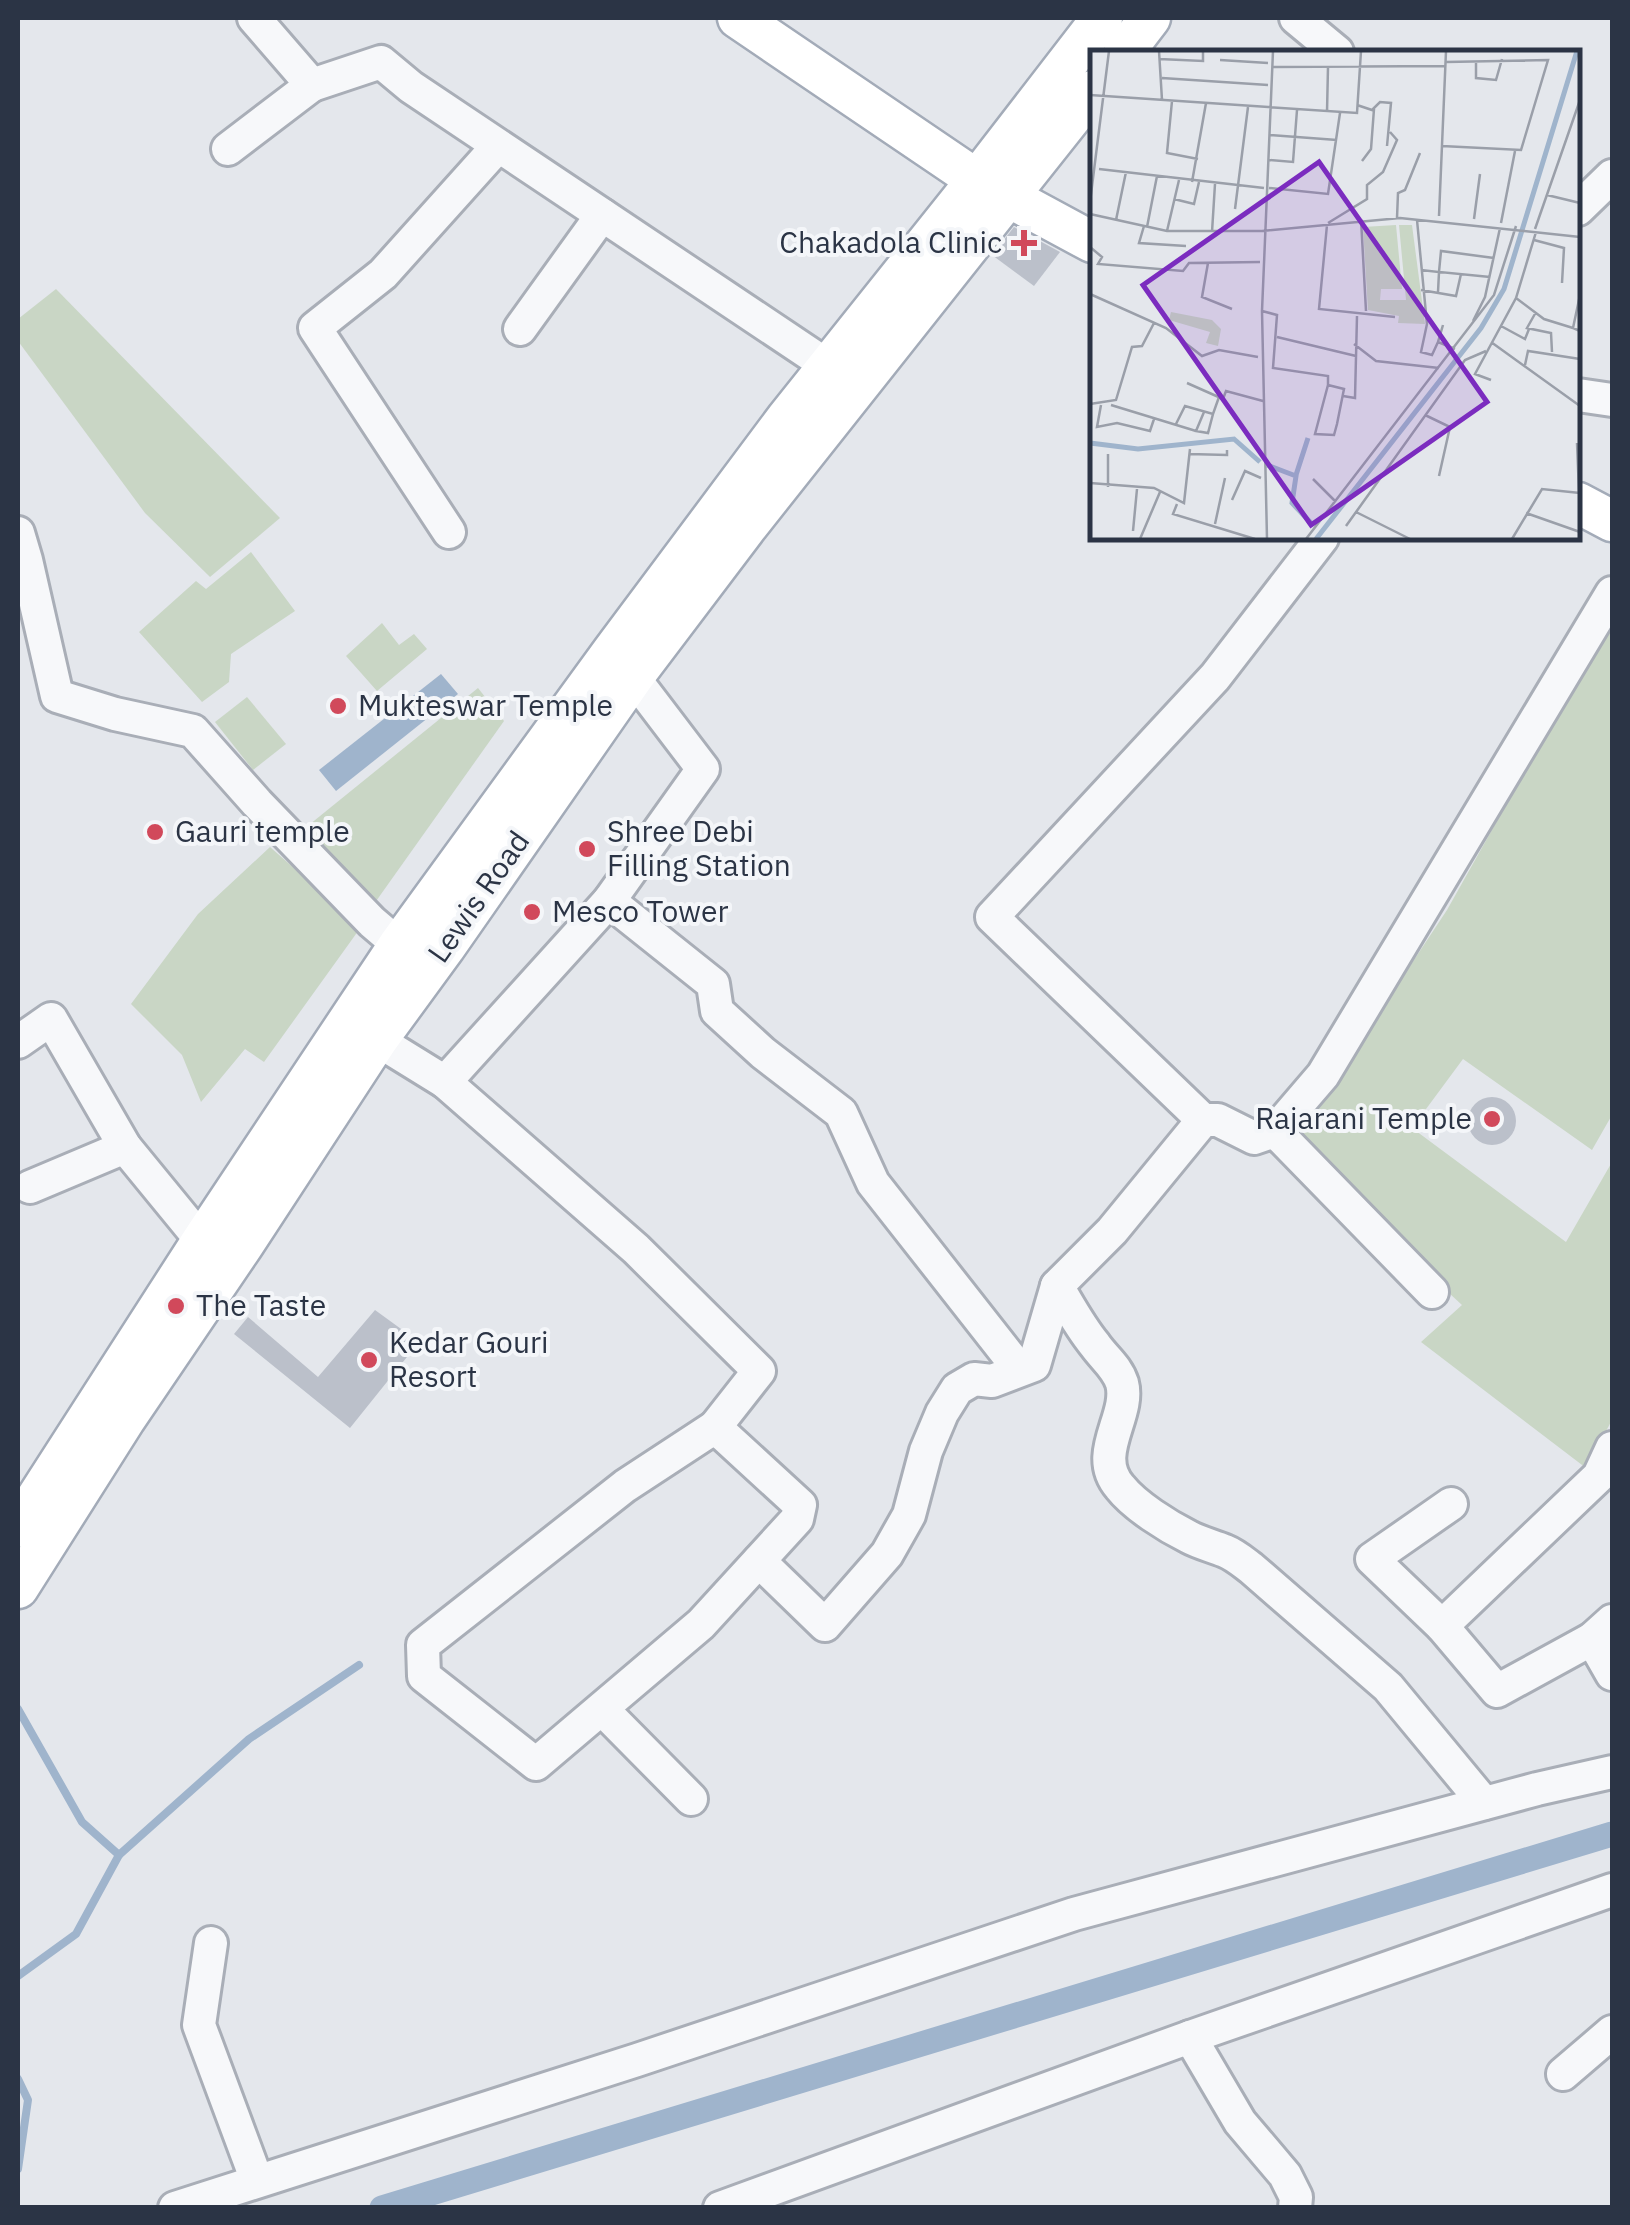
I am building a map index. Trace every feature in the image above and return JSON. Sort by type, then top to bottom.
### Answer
[{"type":"main road","points":[[738,18],[992,188],[1090,241]]},
{"type":"main road","points":[[962,226],[992,188],[1102,18]]},
{"type":"main road","points":[[1126,50],[1150,18]]},
{"type":"main road","points":[[992,188],[1090,93]]},
{"type":"main road","name":"Lewis Road","points":[[18,1527],[399,946],[613,650],[828,366],[962,226]]},
{"type":"main road","name":"Lewis Road","points":[[18,1588],[125,1419],[377,1040],[633,677],[760,510],[962,226]]},
{"type":"main road","points":[[1580,504],[1612,521]]},
{"type":"street","points":[[254,18],[312,85]]},
{"type":"street","points":[[1296,18],[1334,50]]},
{"type":"street","points":[[228,149],[312,85],[381,62],[498,146],[828,366]]},
{"type":"street","points":[[449,532],[315,328],[383,274],[498,146]]},
{"type":"street","points":[[1580,207],[1612,176]]},
{"type":"street","points":[[520,329],[602,216]]},
{"type":"street","points":[[1580,396],[1612,400]]},
{"type":"street","points":[[18,532],[57,696],[193,731],[257,804],[399,946]]},
{"type":"street","points":[[1320,540],[1216,677],[992,917],[1203,1120],[1218,1120],[1254,1138],[1275,1131],[1323,1075],[1612,592]]},
{"type":"street","points":[[445,1082],[609,901],[703,768],[633,677]]},
{"type":"street","points":[[609,901],[713,984],[717,1010],[763,1053],[841,1113],[873,1183],[1019,1369]]},
{"type":"street","points":[[18,1042],[51,1019],[124,1147],[202,1241],[243,1245]]},
{"type":"street","points":[[377,1040],[445,1082],[636,1249],[760,1371],[715,1428],[625,1486],[423,1645],[424,1676],[536,1764],[602,1709],[701,1624],[797,1519],[800,1505],[715,1428]]},
{"type":"street","points":[[758,1561],[825,1625],[888,1554],[909,1515],[926,1451],[957,1389],[974,1379],[992,1380],[1034,1364],[1058,1286],[1112,1231],[1203,1120]]},
{"type":"street","points":[[1275,1131],[1432,1292]]},
{"type":"street","points":[[30,1186],[124,1147]]},
{"type":"street","points":[[1058,1286],[1121,1380],[1124,1394],[1110,1447],[1112,1474],[1118,1486],[1135,1502],[1190,1538],[1230,1553],[1252,1568],[1388,1687],[1484,1803]]},
{"type":"street","points":[[1442,1626],[1599,1476],[1612,1448]]},
{"type":"street","points":[[1452,1504],[1372,1558],[1442,1626],[1497,1691],[1602,1630],[1612,1674]]},
{"type":"street","points":[[602,1709],[692,1798]]},
{"type":"street","points":[[175,2208],[1074,1914],[1612,1772]]},
{"type":"street","points":[[720,2208],[1190,2037],[1612,1890]]},
{"type":"street","points":[[211,1943],[199,2025],[257,2181]]},
{"type":"street","points":[[1563,2074],[1612,2032]]},
{"type":"street","points":[[1190,2037],[1240,2122],[1285,2175],[1296,2197],[1295,2208]]},
{"type":"green space","points":[[56,289],[280,518],[210,577],[145,513],[18,341],[18,319]]},
{"type":"green space","points":[[251,552],[295,611],[231,654],[229,682],[202,702],[139,632],[196,581],[206,589]]},
{"type":"green space","points":[[1612,616],[1612,1115],[1592,1150],[1463,1059],[1412,1128],[1566,1242],[1612,1162],[1612,1420],[1586,1468],[1421,1342],[1462,1305],[1293,1131],[1322,1099],[1447,910]]},
{"type":"green space","points":[[382,623],[399,645],[414,634],[427,649],[377,691],[346,656]]},
{"type":"green space","points":[[478,688],[504,721],[374,904],[304,829]]},
{"type":"green space","points":[[247,697],[286,744],[253,770],[215,722]]},
{"type":"green space","points":[[270,847],[361,927],[264,1062],[245,1049],[201,1102],[182,1055],[131,1004],[198,914]]},
{"type":"water","points":[[441,674],[458,694],[336,791],[319,770]]},
{"type":"building","points":[[1014,227],[1060,252],[1034,286],[992,255]]},
{"type":"building","name":"Rajarani Temple","points":[[1492,1097],[1509,1104],[1516,1121],[1509,1138],[1492,1145],[1475,1138],[1468,1121],[1475,1104]]},
{"type":"building","name":"Kedar Gouri Resort","points":[[375,1310],[419,1342],[350,1428],[234,1334],[248,1317],[318,1377]]},
{"type":"waterway","points":[[119,1855],[249,1739],[359,1665]]},
{"type":"waterway","points":[[18,1709],[82,1822],[119,1855],[76,1934],[18,1976]]},
{"type":"waterway","points":[[382,2208],[1612,1834]]},
{"type":"waterway","points":[[18,2079],[28,2100],[18,2169]]},
{"type":"place","name":"Chakadola Clinic","points":[[1024,243]]},
{"type":"place","name":"Mukteswar Temple","points":[[338,706]]},
{"type":"place","name":"Gauri temple","points":[[155,832]]},
{"type":"place","name":"Shree Debi Filling Station","points":[[587,849]]},
{"type":"place","name":"Mesco Tower","points":[[532,912]]},
{"type":"place","name":"Rajarani Temple","points":[[1492,1119]]},
{"type":"place","name":"The Taste","points":[[176,1306]]},
{"type":"place","name":"Kedar Gouri Resort","points":[[369,1360]]}]
